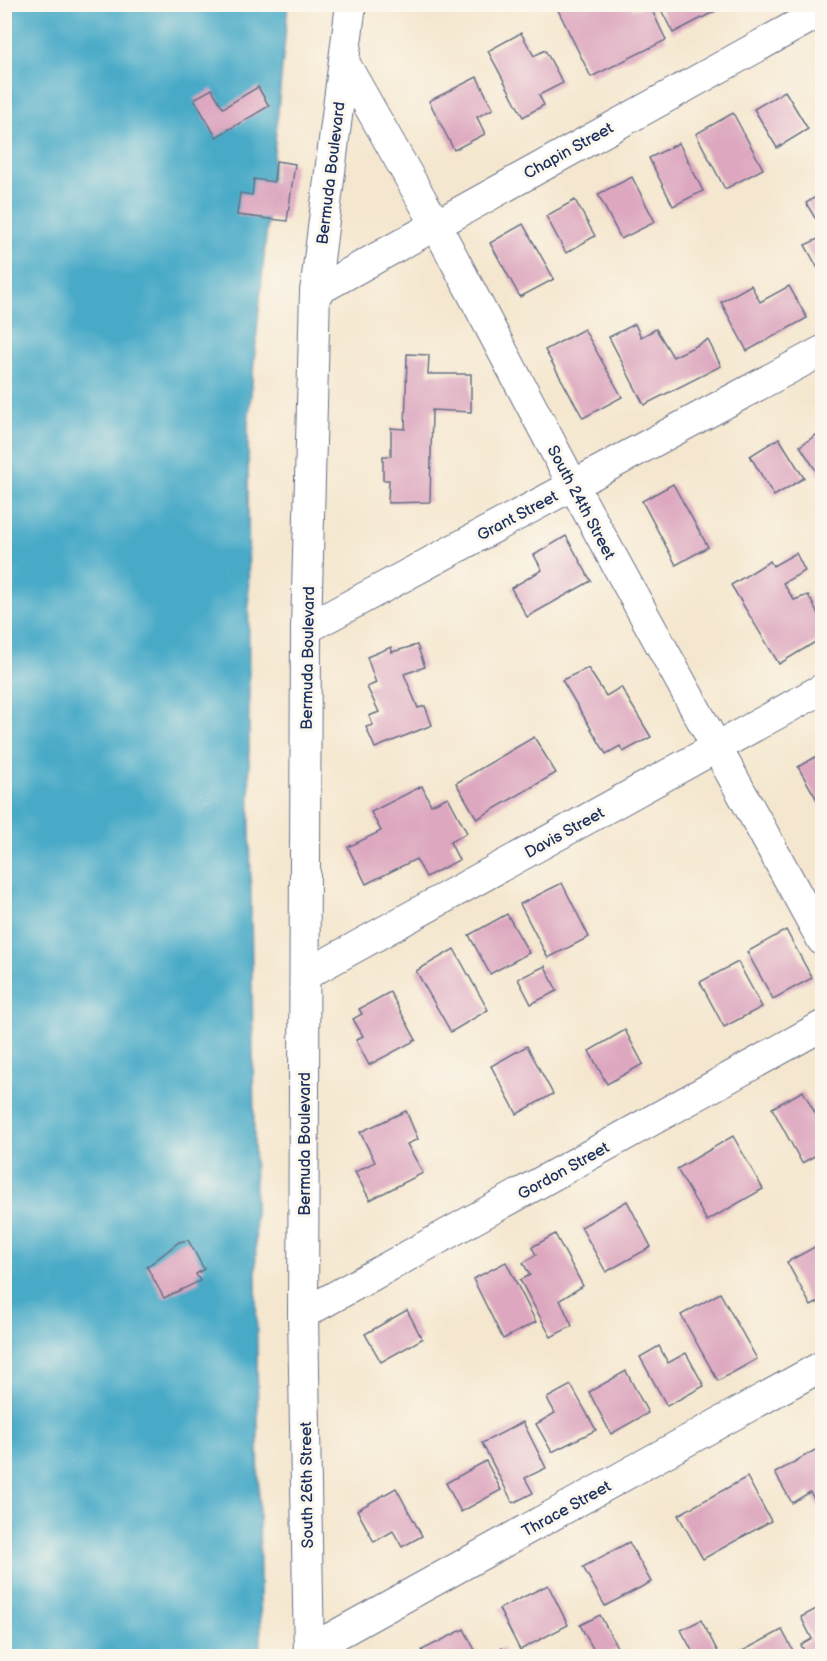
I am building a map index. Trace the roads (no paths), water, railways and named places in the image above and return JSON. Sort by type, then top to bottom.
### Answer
[{"type":"street","name":"Bermuda Boulevard","points":[[303,1314],[306,629],[315,292],[351,4]]},
{"type":"street","name":"Chapin Street","points":[[315,292],[435,223],[822,11]]},
{"type":"street","name":"South 24th Street","points":[[344,62],[435,223],[573,485],[822,940]]},
{"type":"street","name":"Grant Street","points":[[306,629],[822,351]]},
{"type":"street","name":"Davis Street","points":[[306,975],[822,689]]},
{"type":"street","name":"Gordon Street","points":[[303,1314],[822,1026]]},
{"type":"street","name":"South 26th Street","points":[[303,1314],[309,1653]]},
{"type":"street","name":"Thrace Street","points":[[309,1653],[822,1366]]},
{"type":"water","points":[[5,5],[288,5],[248,425],[249,750],[261,1656],[5,1656]]}]
